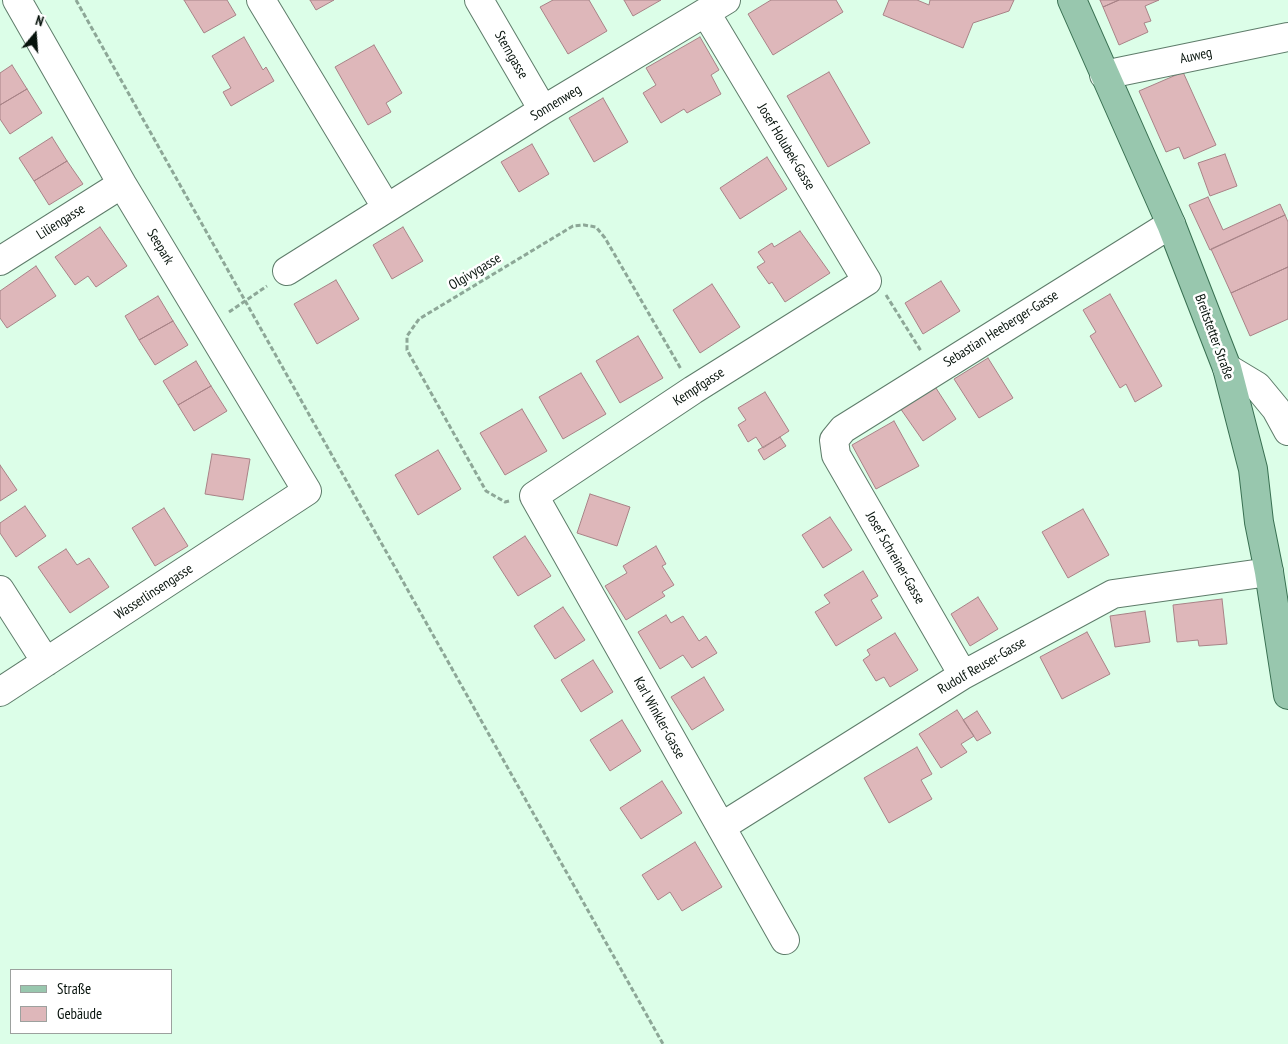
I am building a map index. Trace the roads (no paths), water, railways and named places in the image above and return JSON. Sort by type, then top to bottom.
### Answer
[{"type":"main road","name":"Breitstetter Straße","points":[[1072,0],[1171,224],[1227,368],[1253,469],[1259,522],[1269,572],[1288,695]]},
{"type":"street","name":"Seepark","points":[[17,0],[122,184],[307,491]]},
{"type":"street","points":[[262,0],[386,208]]},
{"type":"street","name":"Sterngasse","points":[[479,0],[543,110]]},
{"type":"street","name":"Sonnenweg","points":[[287,271],[543,110],[716,6]]},
{"type":"street","name":"Josef Holubek-Gasse","points":[[716,6],[867,281]]},
{"type":"street","name":"Auweg","points":[[1104,76],[1288,37]]},
{"type":"street","name":"Liliengasse","points":[[0,261],[122,184]]},
{"type":"street","name":"Sebastian Heeberger-Gasse","points":[[834,440],[843,429],[933,371],[1171,224]]},
{"type":"street","name":"Kempfgasse","points":[[534,496],[693,390],[867,281]]},
{"type":"street","points":[[1227,368],[1257,386],[1276,409],[1288,431]]},
{"type":"street","name":"Josef Schreiner-Gasse","points":[[834,440],[836,455],[963,675]]},
{"type":"street","name":"Wasserlinsengasse","points":[[0,692],[307,491]]},
{"type":"street","name":"Karl Winkler-Gasse","points":[[534,496],[785,940]]},
{"type":"street","name":"Rudolf Reuser-Gasse","points":[[721,827],[963,675],[1113,594],[1269,572]]},
{"type":"street","points":[[0,590],[46,662]]}]
